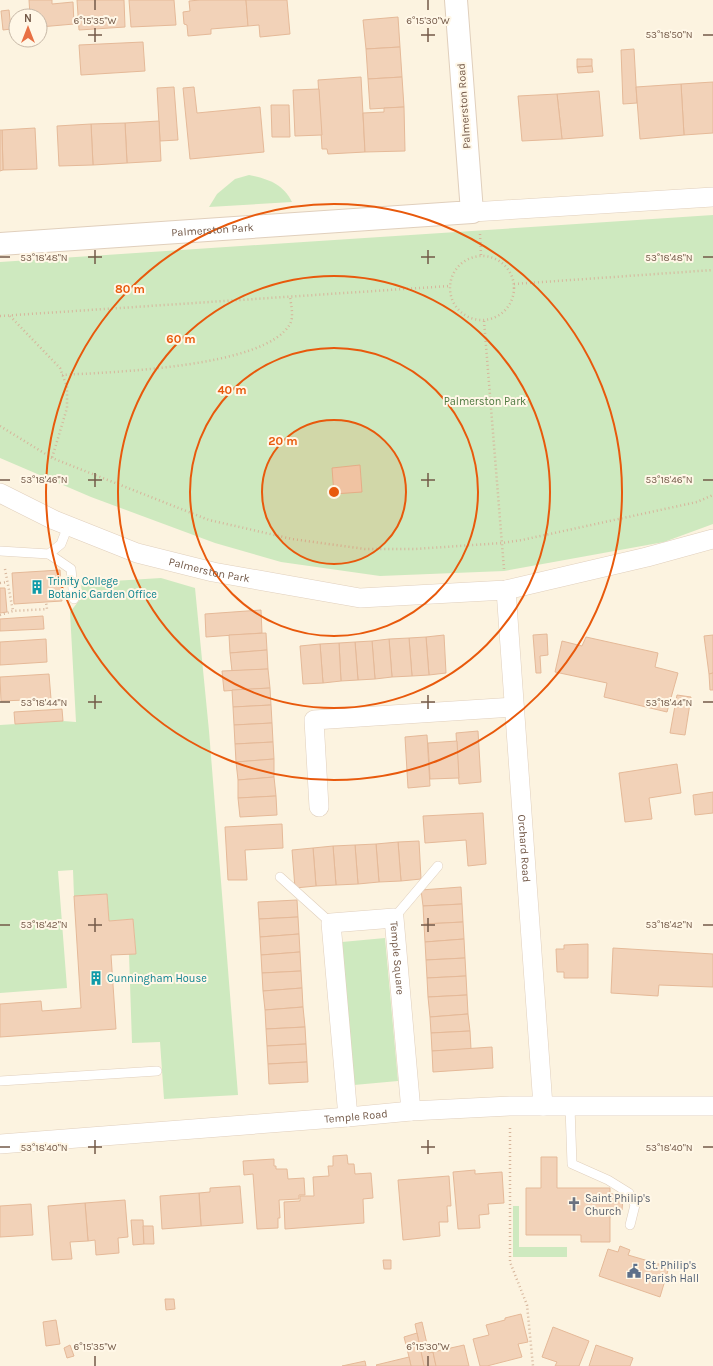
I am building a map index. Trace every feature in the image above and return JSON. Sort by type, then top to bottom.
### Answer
[{"type":"street","name":"Palmerston Road","points":[[456,0],[472,212]]},
{"type":"street","name":"Palmerston Park","points":[[0,244],[713,197]]},
{"type":"street","name":"Palmerston Park","points":[[0,493],[68,526],[144,555],[213,572],[360,598],[506,590],[647,557],[713,539]]},
{"type":"street","name":"Orchard Road","points":[[506,590],[543,1106]]},
{"type":"street","points":[[319,807],[314,720],[514,707]]},
{"type":"street","name":"Temple Square","points":[[331,923],[394,918],[411,1111]]},
{"type":"street","points":[[331,923],[348,1117]]},
{"type":"street","name":"Temple Road","points":[[0,1144],[411,1111],[510,1106],[713,1106]]},
{"type":"lane","points":[[50,554],[61,544],[68,526]]},
{"type":"lane","points":[[1,552],[50,554],[71,569],[74,599]]},
{"type":"lane","points":[[394,918],[438,866]]},
{"type":"lane","points":[[280,877],[331,923]]},
{"type":"lane","points":[[0,1081],[157,1071]]},
{"type":"lane","points":[[570,1107],[572,1164],[608,1180],[629,1193],[635,1205],[630,1225]]},
{"type":"path","points":[[481,255],[496,259],[505,265],[511,274],[514,284],[514,294],[510,304],[504,312],[494,318],[484,320],[473,319],[463,314],[455,307],[450,297],[449,286],[452,276],[458,266],[466,260],[481,255]]},
{"type":"path","points":[[514,284],[713,270]]},
{"type":"path","points":[[0,316],[449,286]]},
{"type":"path","points":[[62,375],[142,370],[214,361],[252,351],[279,337],[291,323],[290,297]]},
{"type":"path","points":[[9,316],[60,368],[66,387],[67,408],[63,427],[52,458]]},
{"type":"path","points":[[484,320],[506,590]]},
{"type":"path","points":[[0,426],[52,458],[209,520],[292,539],[365,549],[415,549],[502,543],[522,540],[697,502],[713,495]]},
{"type":"path","points":[[1,552],[13,611]]},
{"type":"path","points":[[0,583],[8,582]]},
{"type":"path","points":[[0,615],[13,611],[47,609],[46,602]]},
{"type":"path","points":[[510,1106],[510,1262],[527,1305],[534,1366]]},
{"type":"green space","points":[[249,175],[274,183],[284,191],[292,202],[209,207],[217,194],[235,179]]},
{"type":"green space","name":"Palmerston Park","points":[[713,215],[713,524],[664,542],[504,571],[380,576],[281,562],[215,543],[91,497],[0,458],[0,262]]},
{"type":"green space","points":[[161,578],[195,588],[209,731],[238,1095],[164,1099],[160,1042],[132,1043],[129,954],[136,953],[133,919],[109,921],[107,894],[74,896],[73,870],[58,871],[67,988],[0,993],[0,725],[63,721],[76,722],[70,612],[82,597],[81,583]]},
{"type":"green space","points":[[385,938],[398,1081],[354,1085],[342,942]]},
{"type":"green space","points":[[513,1206],[519,1206],[519,1247],[567,1247],[567,1257],[513,1257]]},
{"type":"building","points":[[29,0],[52,0],[52,4],[73,2],[74,24],[48,26],[48,8],[30,8]]},
{"type":"building","points":[[77,0],[124,0],[125,27],[79,30]]},
{"type":"building","points":[[129,0],[174,0],[176,25],[131,27]]},
{"type":"building","points":[[246,0],[248,26],[211,29],[211,34],[188,36],[187,25],[184,24],[183,12],[190,11],[189,1]]},
{"type":"building","points":[[246,0],[287,0],[290,34],[260,37],[259,25],[248,26]]},
{"type":"building","points":[[8,10],[8,29],[3,30],[1,11]]},
{"type":"building","points":[[398,17],[400,47],[366,49],[363,20]]},
{"type":"building","points":[[143,42],[145,71],[81,75],[79,45]]},
{"type":"building","points":[[400,47],[402,77],[368,79],[366,49]]},
{"type":"building","points":[[634,49],[637,103],[623,104],[621,50]]},
{"type":"building","points":[[577,59],[592,59],[592,66],[577,67]]},
{"type":"building","points":[[592,66],[593,72],[578,73],[577,67]]},
{"type":"building","points":[[361,77],[365,152],[328,154],[327,149],[322,149],[318,80]]},
{"type":"building","points":[[402,77],[404,107],[370,109],[368,79]]},
{"type":"building","points":[[713,82],[713,133],[684,135],[681,84]]},
{"type":"building","points":[[681,84],[684,135],[640,139],[636,87]]},
{"type":"building","points":[[174,87],[178,140],[160,141],[157,88]]},
{"type":"building","points":[[194,87],[197,113],[260,107],[264,152],[190,159],[183,88]]},
{"type":"building","points":[[319,89],[322,135],[295,136],[293,90]]},
{"type":"building","points":[[599,91],[603,136],[562,139],[557,94]]},
{"type":"building","points":[[557,94],[562,139],[522,141],[518,96]]},
{"type":"building","points":[[271,105],[289,105],[290,137],[272,137]]},
{"type":"building","points":[[404,107],[405,151],[365,152],[363,113],[384,112],[384,108]]},
{"type":"building","points":[[159,121],[161,161],[127,163],[125,123]]},
{"type":"building","points":[[125,123],[127,163],[93,165],[91,124]]},
{"type":"building","points":[[91,124],[93,165],[59,166],[57,126]]},
{"type":"building","points":[[35,128],[37,169],[3,170],[2,130]]},
{"type":"building","points":[[0,130],[2,130],[3,170],[0,171]]},
{"type":"building","points":[[360,465],[362,492],[334,494],[332,468]]},
{"type":"building","name":"Trinity College Botanic Garden Office","points":[[60,570],[62,601],[14,604],[12,573]]},
{"type":"building","points":[[0,588],[5,588],[7,612],[0,613]]},
{"type":"building","points":[[261,610],[262,633],[206,637],[205,614]]},
{"type":"building","points":[[43,616],[44,629],[0,631],[0,619]]},
{"type":"building","points":[[266,633],[267,650],[230,653],[229,635]]},
{"type":"building","points":[[547,634],[548,655],[540,656],[541,673],[536,673],[533,635]]},
{"type":"building","points":[[444,635],[446,673],[429,675],[426,637]]},
{"type":"building","points":[[713,635],[713,673],[709,674],[704,636]]},
{"type":"building","points":[[426,637],[429,675],[412,676],[409,638]]},
{"type":"building","points":[[586,637],[658,653],[655,667],[678,673],[667,712],[604,697],[607,683],[555,672],[562,641],[582,646]]},
{"type":"building","points":[[409,638],[412,676],[392,677],[389,639]]},
{"type":"building","points":[[46,639],[47,662],[0,665],[0,642]]},
{"type":"building","points":[[389,639],[392,677],[375,679],[372,641]]},
{"type":"building","points":[[372,641],[375,679],[358,680],[355,642]]},
{"type":"building","points":[[355,642],[358,680],[341,681],[339,643]]},
{"type":"building","points":[[339,643],[341,681],[323,683],[320,644]]},
{"type":"building","points":[[320,644],[323,683],[303,684],[300,646]]},
{"type":"building","points":[[267,650],[268,669],[232,671],[230,653]]},
{"type":"building","points":[[268,669],[270,688],[224,691],[222,671]]},
{"type":"building","points":[[713,673],[713,690],[710,690],[709,674]]},
{"type":"building","points":[[49,674],[51,699],[1,701],[0,677]]},
{"type":"building","points":[[270,688],[271,705],[233,707],[232,690]]},
{"type":"building","points":[[677,695],[691,697],[685,735],[670,733]]},
{"type":"building","points":[[271,705],[272,723],[234,725],[233,707]]},
{"type":"building","points":[[62,709],[63,721],[15,724],[14,712]]},
{"type":"building","points":[[272,723],[273,742],[235,744],[234,725]]},
{"type":"building","points":[[478,731],[481,782],[459,784],[456,733]]},
{"type":"building","points":[[427,735],[430,786],[408,788],[405,737]]},
{"type":"building","points":[[457,741],[459,778],[430,779],[428,743]]},
{"type":"building","points":[[273,742],[274,759],[236,762],[235,744]]},
{"type":"building","points":[[274,759],[274,777],[238,780],[236,762]]},
{"type":"building","points":[[677,764],[681,793],[649,798],[652,819],[625,822],[619,773]]},
{"type":"building","points":[[274,777],[276,796],[238,798],[238,780]]},
{"type":"building","points":[[713,792],[713,813],[695,815],[693,795]]},
{"type":"building","points":[[276,796],[277,815],[240,817],[238,798]]},
{"type":"building","points":[[483,813],[486,864],[468,866],[466,840],[425,843],[423,816]]},
{"type":"building","points":[[282,824],[283,848],[245,850],[247,880],[228,880],[225,827]]},
{"type":"building","points":[[419,841],[421,879],[401,881],[398,842]]},
{"type":"building","points":[[398,842],[401,881],[379,882],[376,844]]},
{"type":"building","points":[[376,844],[379,882],[358,884],[355,845]]},
{"type":"building","points":[[355,845],[358,884],[336,885],[333,846]]},
{"type":"building","points":[[333,846],[336,885],[316,886],[313,848]]},
{"type":"building","points":[[313,848],[316,886],[295,888],[292,850]]},
{"type":"building","points":[[461,887],[462,904],[423,906],[421,890]]},
{"type":"building","name":"Cunningham House","points":[[107,894],[109,921],[133,919],[136,954],[111,955],[116,1029],[0,1037],[0,1004],[41,1001],[42,1011],[81,1008],[74,896]]},
{"type":"building","points":[[297,900],[298,917],[259,919],[258,902]]},
{"type":"building","points":[[462,904],[463,922],[424,924],[423,906]]},
{"type":"building","points":[[298,917],[299,934],[260,937],[259,919]]},
{"type":"building","points":[[463,922],[464,939],[425,942],[424,924]]},
{"type":"building","points":[[299,934],[300,952],[261,955],[260,937]]},
{"type":"building","points":[[464,939],[465,958],[426,960],[425,942]]},
{"type":"building","points":[[588,944],[588,978],[564,978],[564,972],[557,972],[556,949],[564,949],[564,945]]},
{"type":"building","points":[[613,948],[713,954],[713,987],[659,985],[658,996],[611,993]]},
{"type":"building","points":[[300,952],[301,971],[262,973],[261,955]]},
{"type":"building","points":[[465,958],[466,976],[427,978],[426,960]]},
{"type":"building","points":[[301,971],[302,988],[263,991],[262,973]]},
{"type":"building","points":[[466,976],[467,995],[428,997],[427,978]]},
{"type":"building","points":[[302,988],[303,1007],[265,1010],[263,991]]},
{"type":"building","points":[[467,995],[468,1014],[430,1017],[428,997]]},
{"type":"building","points":[[303,1007],[305,1027],[266,1029],[265,1010]]},
{"type":"building","points":[[468,1014],[470,1031],[431,1033],[430,1017]]},
{"type":"building","points":[[305,1027],[306,1044],[267,1046],[266,1029]]},
{"type":"building","points":[[470,1031],[471,1049],[432,1051],[431,1033]]},
{"type":"building","points":[[306,1044],[307,1062],[268,1064],[267,1046]]},
{"type":"building","points":[[492,1047],[493,1068],[433,1072],[432,1051]]},
{"type":"building","points":[[307,1062],[308,1082],[269,1084],[268,1064]]},
{"type":"building","points":[[347,1155],[348,1164],[354,1164],[355,1174],[371,1173],[373,1198],[363,1199],[364,1223],[285,1229],[284,1202],[300,1201],[300,1196],[314,1196],[313,1177],[329,1176],[328,1166],[333,1166],[333,1156]]},
{"type":"building","name":"Saint Philip's Church","points":[[541,1157],[557,1157],[557,1188],[610,1188],[610,1193],[623,1198],[622,1210],[610,1217],[610,1242],[581,1242],[581,1235],[526,1235],[526,1188],[541,1188]]},
{"type":"building","points":[[274,1159],[274,1166],[276,1166],[276,1169],[287,1169],[288,1179],[304,1178],[305,1195],[299,1195],[299,1199],[279,1200],[280,1218],[278,1218],[278,1228],[257,1229],[253,1174],[244,1175],[243,1161]]},
{"type":"building","points":[[475,1170],[475,1174],[502,1172],[504,1203],[488,1204],[489,1214],[479,1215],[480,1228],[458,1229],[453,1172]]},
{"type":"building","points":[[449,1176],[451,1206],[447,1206],[448,1222],[439,1222],[440,1236],[403,1240],[398,1180]]},
{"type":"building","points":[[240,1186],[243,1223],[201,1226],[199,1193],[210,1192],[210,1188]]},
{"type":"building","points":[[199,1193],[201,1226],[162,1229],[160,1196]]},
{"type":"building","points":[[125,1200],[128,1237],[118,1238],[119,1253],[96,1255],[95,1240],[88,1241],[85,1203]]},
{"type":"building","points":[[85,1203],[88,1241],[70,1242],[72,1259],[52,1260],[48,1206]]},
{"type":"building","points":[[31,1204],[33,1235],[0,1237],[0,1206]]},
{"type":"building","points":[[131,1220],[143,1220],[144,1244],[133,1245]]},
{"type":"building","points":[[143,1226],[153,1226],[154,1244],[144,1244]]},
{"type":"building","name":"St. Philip's Parish Hall","points":[[620,1246],[630,1250],[628,1255],[669,1267],[660,1297],[599,1276],[608,1249],[618,1252]]},
{"type":"building","points":[[383,1260],[391,1260],[391,1269],[384,1269]]},
{"type":"building","points":[[165,1299],[174,1299],[175,1309],[166,1310]]},
{"type":"building","points":[[521,1314],[528,1342],[518,1344],[522,1357],[487,1366],[480,1366],[473,1339],[489,1335],[486,1325]]},
{"type":"building","points":[[56,1320],[60,1344],[46,1346],[43,1322]]},
{"type":"building","points":[[422,1322],[429,1353],[433,1352],[436,1366],[424,1366],[415,1324]]},
{"type":"building","points":[[553,1327],[589,1341],[579,1366],[555,1366],[557,1362],[542,1357]]},
{"type":"building","points":[[417,1333],[424,1366],[411,1366],[404,1337]]},
{"type":"building","points":[[70,1345],[74,1356],[67,1358],[64,1348]]},
{"type":"building","points":[[464,1345],[469,1366],[436,1366],[433,1352]]},
{"type":"building","points":[[596,1345],[633,1358],[630,1366],[589,1366]]},
{"type":"building","points":[[409,1357],[411,1366],[376,1365]]},
{"type":"building","points":[[365,1361],[366,1366],[342,1366]]},
{"type":"place","name":"Trinity College Botanic Garden Office","points":[[37,587]]},
{"type":"place","name":"Cunningham House","points":[[96,978]]},
{"type":"place","name":"Saint Philip's Church","points":[[574,1204]]},
{"type":"place","name":"St. Philip's Parish Hall","points":[[634,1271]]}]
